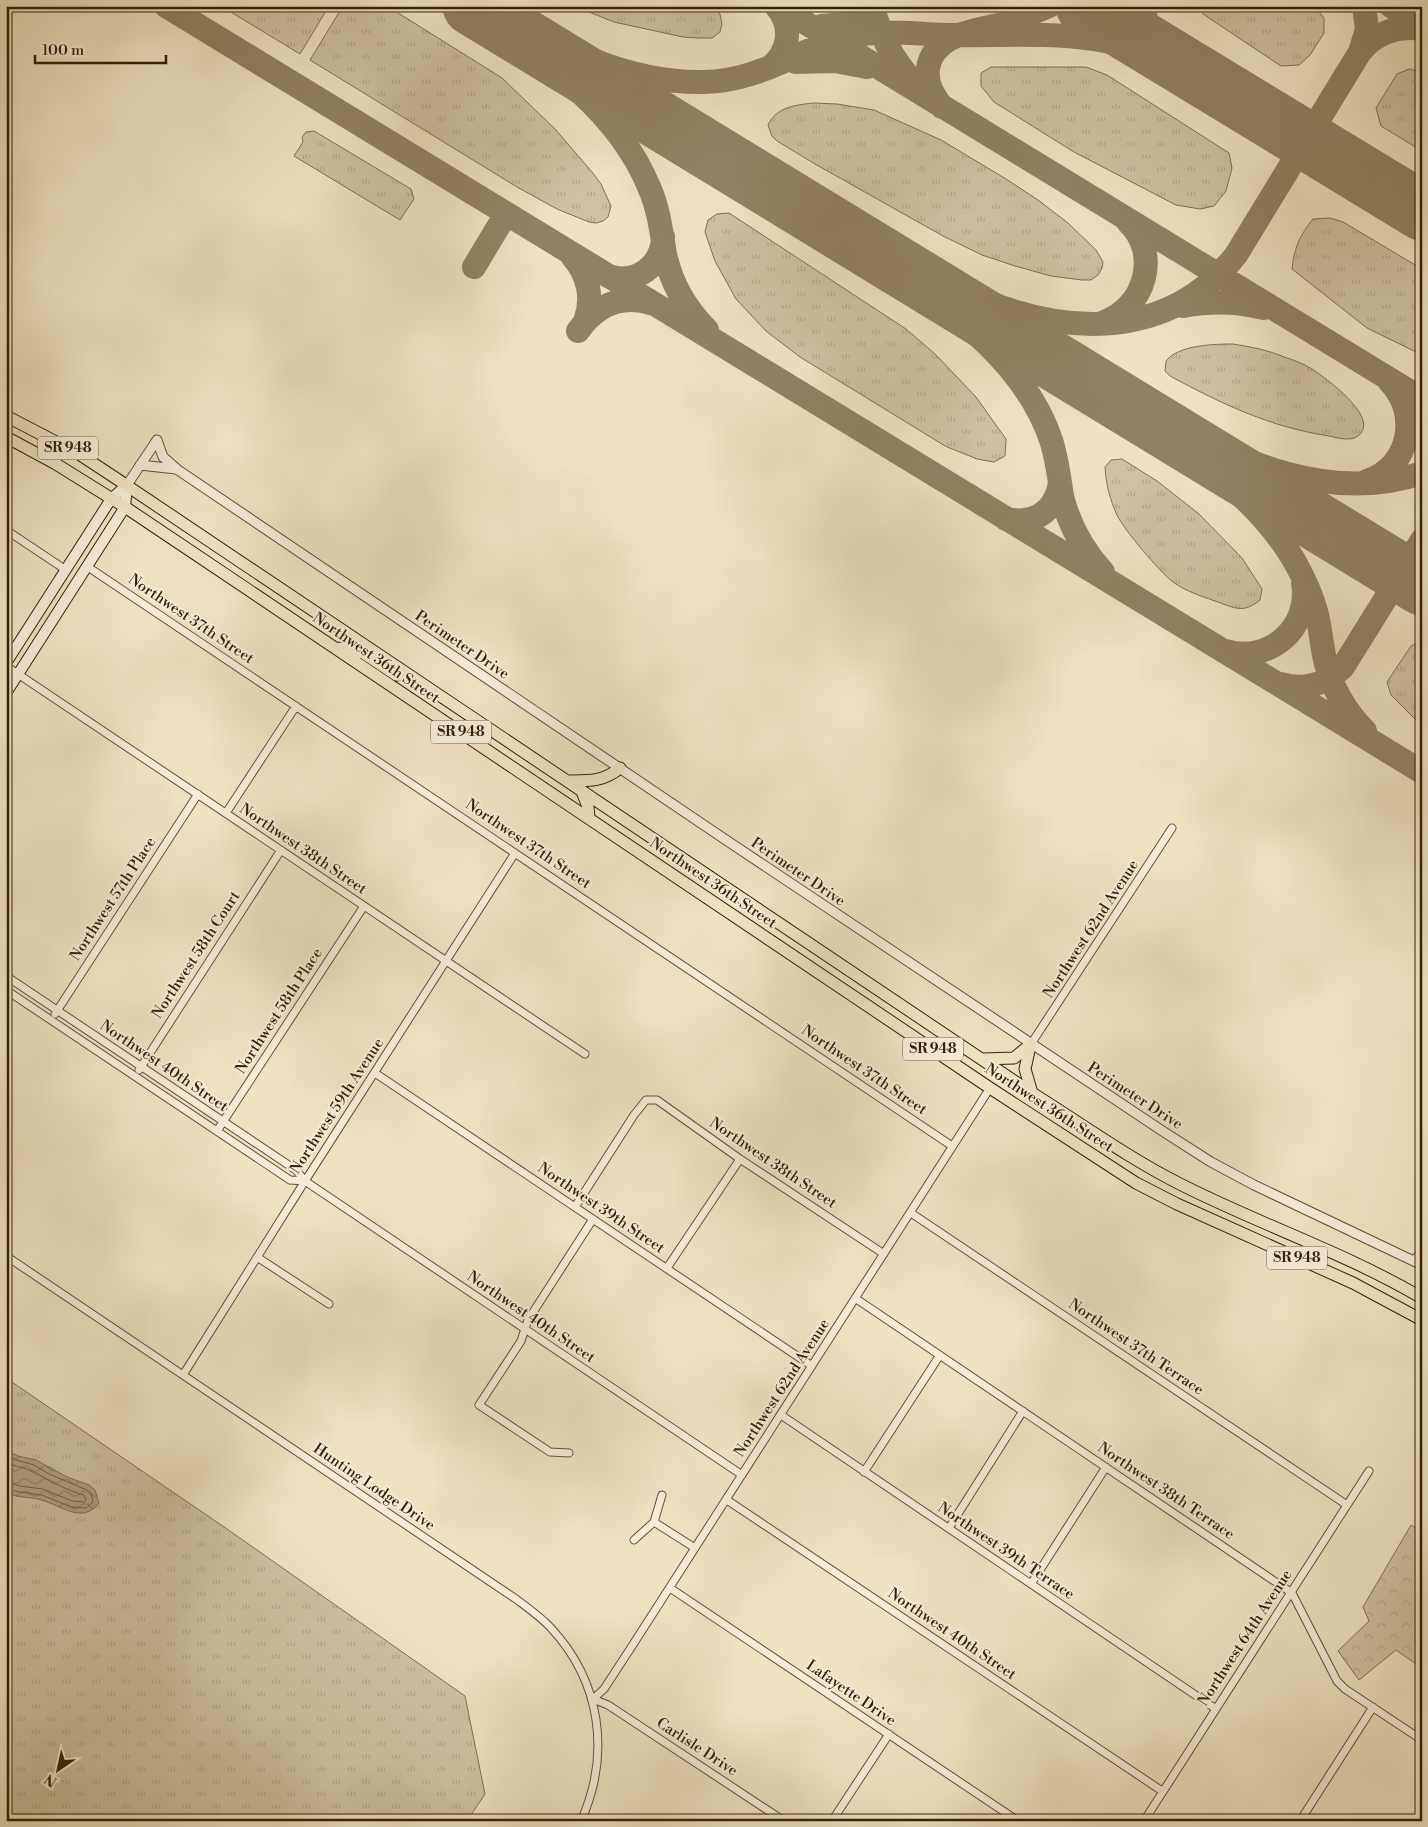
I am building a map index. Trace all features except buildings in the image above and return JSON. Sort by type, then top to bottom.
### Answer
[{"type":"main road","name":"Northwest 36th Street","points":[[6,416],[79,454],[127,485],[1032,1093],[1147,1166],[1178,1183],[1360,1265],[1422,1298]]},
{"type":"main road","name":"Northwest 36th Street","points":[[6,438],[56,464],[125,507],[990,1088],[1136,1183],[1170,1201],[1353,1283],[1422,1320]]},
{"type":"main road","points":[[6,665],[112,499],[127,485]]},
{"type":"main road","points":[[6,693],[125,507],[127,485]]},
{"type":"main road","points":[[332,623],[337,635],[334,646],[363,653],[396,675],[408,674]]},
{"type":"main road","points":[[448,724],[466,720],[479,722]]},
{"type":"main road","points":[[568,781],[595,781],[607,777],[620,768]]},
{"type":"main road","points":[[581,790],[588,807],[589,818],[598,814],[618,814]]},
{"type":"main road","points":[[770,940],[780,924]]},
{"type":"main road","points":[[983,1059],[1014,1058],[1031,1044]]},
{"type":"main road","points":[[1031,1044],[1025,1069],[1032,1093]]},
{"type":"main road","points":[[1170,1201],[1178,1183]]},
{"type":"street","name":"Perimeter Drive","points":[[178,470],[140,465],[156,440],[163,456],[178,470],[1031,1044],[1211,1162],[1254,1185],[1418,1263]]},
{"type":"street","points":[[127,485],[140,465]]},
{"type":"street","points":[[6,530],[66,570]]},
{"type":"street","name":"Northwest 37th Street","points":[[88,567],[952,1146]]},
{"type":"street","name":"Northwest 38th Street","points":[[6,665],[585,1054]]},
{"type":"street","points":[[226,813],[296,706]]},
{"type":"street","name":"Northwest 57th Place","points":[[51,1020],[198,794]]},
{"type":"street","name":"Northwest 62nd Avenue","points":[[1031,1044],[1172,828]]},
{"type":"street","name":"Northwest 58th Court","points":[[135,1076],[281,850]]},
{"type":"street","name":"Northwest 59th Avenue","points":[[183,1376],[305,1181],[516,853]]},
{"type":"street","name":"Northwest 58th Place","points":[[217,1131],[364,906]]},
{"type":"street","name":"Northwest 40th Street","points":[[6,976],[296,1170],[305,1181],[742,1475]]},
{"type":"street","name":"Northwest 40th Street","points":[[6,990],[290,1180],[305,1181]]},
{"type":"street","name":"Northwest 39th Street","points":[[375,1073],[812,1366]]},
{"type":"street","name":"Northwest 62nd Avenue","points":[[593,1699],[604,1689],[670,1588],[990,1088]]},
{"type":"street","name":"Northwest 38th Street","points":[[575,1207],[634,1115],[646,1100],[657,1100],[884,1254]]},
{"type":"street","points":[[667,1268],[740,1158]]},
{"type":"street","name":"Northwest 37th Terrace","points":[[910,1212],[1347,1505]]},
{"type":"street","points":[[569,1453],[550,1452],[479,1405],[521,1341],[528,1320],[593,1219]]},
{"type":"street","points":[[1418,1263],[1422,1250]]},
{"type":"street","name":"Hunting Lodge Drive","points":[[6,1256],[534,1612],[551,1628],[566,1647],[582,1674],[593,1699],[597,1725],[598,1756],[592,1791],[581,1821]]},
{"type":"street","points":[[257,1257],[329,1304]]},
{"type":"street","name":"Northwest 38th Terrace","points":[[855,1298],[1292,1593],[1337,1681],[1345,1689],[1422,1740]]},
{"type":"street","points":[[864,1472],[940,1355]]},
{"type":"street","points":[[949,1528],[1023,1411]]},
{"type":"street","name":"Northwest 39th Terrace","points":[[781,1416],[1216,1709]]},
{"type":"street","points":[[1031,1584],[1106,1466]]},
{"type":"street","name":"Northwest 64th Avenue","points":[[1144,1821],[1369,1471]]},
{"type":"street","points":[[634,1540],[654,1522],[662,1494]]},
{"type":"street","name":"Northwest 40th Street","points":[[727,1500],[1162,1791]]},
{"type":"street","points":[[654,1522],[695,1548]]},
{"type":"street","name":"Lafayette Drive","points":[[670,1588],[1018,1821]]},
{"type":"street","name":"Carlisle Drive","points":[[593,1699],[608,1705],[784,1821]]},
{"type":"street","points":[[1300,1821],[1373,1707]]},
{"type":"street","points":[[832,1821],[889,1734]]},
{"type":"green space","points":[[221,6],[329,6],[300,54]]},
{"type":"green space","points":[[343,6],[387,6],[502,78],[555,129],[592,172],[601,184],[611,206],[608,217],[596,223],[589,222],[557,209],[517,187],[310,60]]},
{"type":"green space","points":[[574,6],[713,6],[720,14],[722,24],[720,32],[712,38],[683,37],[614,22]]},
{"type":"green space","points":[[1200,6],[1314,6],[1324,18],[1324,33],[1310,55],[1299,65],[1281,66],[1203,14]]},
{"type":"green space","points":[[991,67],[1086,67],[1107,75],[1229,153],[1232,168],[1226,191],[1214,206],[1200,209],[1176,205],[1074,152],[994,102],[981,86],[981,73]]},
{"type":"green space","points":[[1409,69],[1422,72],[1422,151],[1381,126],[1376,108],[1397,74]]},
{"type":"green space","points":[[813,103],[837,104],[874,110],[941,140],[1006,179],[1068,223],[1096,250],[1103,262],[1098,275],[1091,280],[1051,276],[982,255],[943,236],[815,164],[772,136],[768,125],[776,114],[787,108]]},
{"type":"green space","points":[[314,131],[411,189],[414,199],[400,220],[294,156],[303,142],[302,137],[306,132]]},
{"type":"green space","points":[[729,213],[906,329],[935,354],[976,397],[1006,439],[1005,456],[994,462],[977,459],[945,446],[800,357],[766,331],[736,299],[715,261],[705,232],[708,220],[717,214]]},
{"type":"green space","points":[[1330,218],[1343,222],[1422,269],[1422,355],[1367,328],[1292,269],[1296,248],[1308,225],[1313,219]]},
{"type":"green space","points":[[1233,344],[1278,355],[1312,369],[1338,388],[1356,407],[1364,425],[1361,433],[1354,438],[1341,439],[1287,427],[1247,413],[1208,396],[1170,376],[1165,371],[1166,361],[1179,352],[1197,346]]},
{"type":"green space","points":[[1122,459],[1157,481],[1199,514],[1242,558],[1262,589],[1260,600],[1249,607],[1234,607],[1183,588],[1173,582],[1160,569],[1121,522],[1112,504],[1107,486],[1105,467],[1111,460]]},
{"type":"green space","points":[[1422,641],[1422,726],[1391,695],[1387,682],[1411,646]]},
{"type":"green space","points":[[6,1378],[227,1529],[465,1696],[485,1794],[467,1821],[6,1821]]},
{"type":"green space","points":[[1411,1525],[1422,1532],[1422,1664],[1419,1666],[1396,1650],[1359,1680],[1338,1651],[1369,1621],[1363,1607]]},
{"type":"water","points":[[6,1450],[18,1456],[36,1460],[67,1477],[89,1485],[95,1490],[99,1503],[86,1513],[78,1513],[71,1512],[49,1502],[15,1496],[6,1492]]},
{"type":"taxiway","points":[[166,6],[1422,772]]},
{"type":"taxiway","points":[[464,6],[545,63],[594,106],[616,131],[634,157],[649,187],[659,220],[665,254],[675,285],[692,313],[707,330]]},
{"type":"taxiway","points":[[482,6],[535,34],[589,59],[617,69],[674,81],[704,82],[743,76],[829,43],[848,37],[873,33],[1039,35],[1093,39],[1134,49],[1200,76]]},
{"type":"taxiway","points":[[769,68],[781,54],[787,39],[785,22],[776,6]]},
{"type":"taxiway","points":[[778,6],[1422,399]]},
{"type":"taxiway","points":[[873,6],[879,27],[888,47],[914,83]]},
{"type":"taxiway","points":[[942,107],[931,89],[928,79],[928,68],[932,56],[939,47],[959,35],[1006,23],[1049,6]]},
{"type":"taxiway","points":[[1144,6],[1146,21],[1151,33],[1167,56]]},
{"type":"taxiway","points":[[794,203],[949,286],[987,302],[1021,313],[1055,321],[1089,324],[1122,322],[1153,315],[1183,301],[1211,282],[1236,255],[1360,52],[1367,29],[1364,6]]},
{"type":"taxiway","points":[[1391,6],[1422,25]]},
{"type":"taxiway","points":[[822,26],[843,24],[860,14]]},
{"type":"taxiway","points":[[1360,52],[1366,45],[1388,32],[1404,28],[1422,29]]},
{"type":"taxiway","points":[[796,62],[835,61],[867,67]]},
{"type":"taxiway","points":[[474,267],[506,214]]},
{"type":"taxiway","points":[[1104,322],[1118,315],[1130,305],[1144,278],[1146,264],[1144,249],[1138,235],[1128,222]]},
{"type":"taxiway","points":[[608,276],[628,278],[637,276],[645,271],[658,257],[663,237]]},
{"type":"taxiway","points":[[572,256],[586,278],[588,287],[589,304],[585,321]]},
{"type":"taxiway","points":[[896,273],[943,306],[966,325],[987,344],[1025,389],[1040,413],[1051,440],[1062,496],[1073,527],[1083,546],[1103,572]]},
{"type":"taxiway","points":[[578,331],[592,315],[609,305],[628,300],[650,303]]},
{"type":"taxiway","points":[[1183,306],[1223,303],[1263,308]]},
{"type":"taxiway","points":[[1055,362],[1153,428],[1218,475],[1247,501],[1273,530],[1295,562],[1310,592],[1317,616],[1326,665],[1334,686],[1351,715],[1365,731]]},
{"type":"taxiway","points":[[1367,481],[1382,474],[1393,464],[1401,451],[1406,437],[1405,408],[1399,394],[1389,381]]},
{"type":"taxiway","points":[[1162,420],[1192,436],[1255,463],[1288,474],[1320,481],[1354,484],[1388,481],[1422,473]]},
{"type":"taxiway","points":[[1006,519],[1026,520],[1042,514],[1053,502],[1060,483]]},
{"type":"taxiway","points":[[1281,684],[1298,687],[1322,682],[1343,667],[1422,540]]},
{"type":"taxiway","points":[[1226,651],[1242,654],[1257,652],[1271,647],[1283,639],[1293,628],[1300,614],[1304,599],[1303,583]]},
{"type":"runway","points":[[472,6],[1422,586]]},
{"type":"runway","points":[[1085,6],[1422,211]]}]
